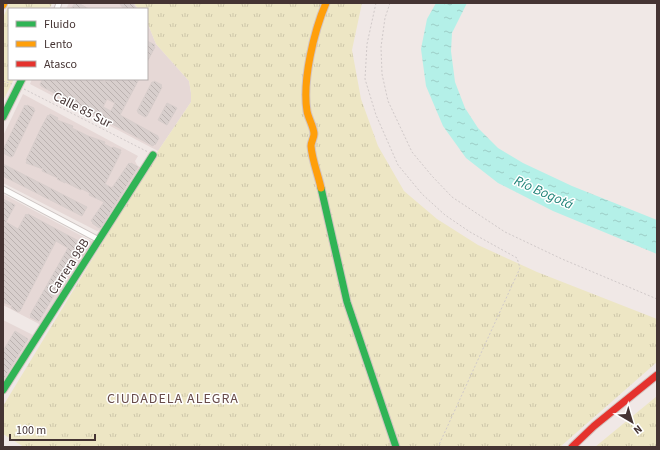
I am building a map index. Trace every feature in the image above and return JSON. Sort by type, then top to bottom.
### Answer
[{"type":"street","points":[[326,3],[322,12],[312,49],[306,90],[307,111],[314,134],[311,144],[312,153],[327,210],[347,302],[396,447]]},
{"type":"street","points":[[3,117],[21,80]]},
{"type":"street","name":"Carrera 98B","points":[[3,390],[153,155]]},
{"type":"street","points":[[3,189],[99,240]]},
{"type":"street","points":[[572,447],[594,426],[657,375]]},
{"type":"path","points":[[376,3],[367,44],[365,79],[376,116],[398,165],[422,194],[445,215],[470,232],[517,258],[520,268],[438,447]]},
{"type":"path","points":[[390,3],[385,18],[381,47],[382,74],[388,101],[412,152],[432,176],[452,197],[505,232],[568,262],[657,299]]},
{"type":"path","name":"Calle 85 Sur","points":[[3,81],[18,86],[153,155]]},
{"type":"shaded area","points":[[69,3],[134,3],[137,8],[66,8]]},
{"type":"shaded area","points":[[148,24],[156,44],[189,81],[191,102],[158,151],[30,84],[32,80],[148,80]]},
{"type":"shaded area","points":[[23,94],[138,156],[135,161],[141,168],[100,230],[97,231],[3,183],[3,136]]},
{"type":"shaded area","points":[[3,194],[93,242],[41,325],[3,305]]},
{"type":"shaded area","points":[[3,320],[33,335],[3,383]]},
{"type":"green space","points":[[10,3],[52,4],[50,8],[8,8],[8,80],[14,80],[3,101],[3,17]]},
{"type":"green space","points":[[134,3],[362,3],[352,50],[361,99],[378,146],[404,191],[437,219],[478,245],[537,272],[657,319],[657,362],[560,447],[24,447],[3,434],[3,406],[158,151],[191,102],[189,81],[156,44],[148,24],[148,8],[137,8]]},
{"type":"green space","points":[[657,396],[657,447],[595,447]]},
{"type":"water","name":"Río Bogotá","points":[[436,3],[467,3],[452,33],[451,51],[455,82],[465,108],[478,128],[498,148],[523,163],[572,186],[657,220],[657,254],[553,211],[498,183],[466,158],[443,126],[426,86],[421,49],[427,19]]},
{"type":"building","points":[[75,3],[78,3],[87,8],[72,8]]},
{"type":"building","points":[[119,3],[132,3],[135,8],[123,8]]},
{"type":"building","points":[[148,42],[155,45],[148,60]]},
{"type":"building","points":[[42,80],[101,80],[105,82],[106,80],[138,80],[120,115],[158,136],[159,138],[153,146],[41,86],[40,84]],"holes":[[[107,99],[115,103],[111,111],[103,107]]]},
{"type":"building","points":[[154,81],[162,85],[162,87],[147,116],[145,117],[137,111],[152,82]]},
{"type":"building","points":[[167,103],[177,108],[167,125],[158,120]]},
{"type":"building","points":[[25,105],[34,108],[35,110],[13,156],[11,157],[3,153],[3,150]]},
{"type":"building","points":[[50,114],[58,118],[57,120],[73,126],[72,128],[105,142],[104,144],[112,148],[121,150],[105,184],[112,188],[129,163],[138,167],[99,228],[91,221],[104,202],[89,195],[90,193],[82,189],[81,190],[65,183],[42,171],[43,169],[26,163],[41,128]]},
{"type":"building","points":[[3,164],[87,207],[82,216],[3,176]]},
{"type":"building","points":[[3,199],[15,205],[6,222],[18,229],[26,214],[28,214],[88,246],[83,256],[76,252],[72,260],[74,261],[39,321],[30,317],[30,315],[68,248],[56,241],[20,311],[18,312],[11,308],[12,306],[3,302]]},
{"type":"building","points":[[15,331],[28,339],[3,380],[3,351]]},
{"type":"traffic: fast","points":[[3,117],[22,80]]},
{"type":"traffic: fast","points":[[3,390],[153,155]]},
{"type":"traffic: fast","points":[[321,188],[347,302],[396,447]]},
{"type":"traffic: slow","points":[[321,188],[312,151],[311,144],[314,134],[307,111],[306,85],[313,42],[326,3]]},
{"type":"traffic: jam","points":[[572,447],[594,426],[657,375]]},
{"type":"district","name":"CIUDADELA ALEGRA","points":[[173,398]]}]
